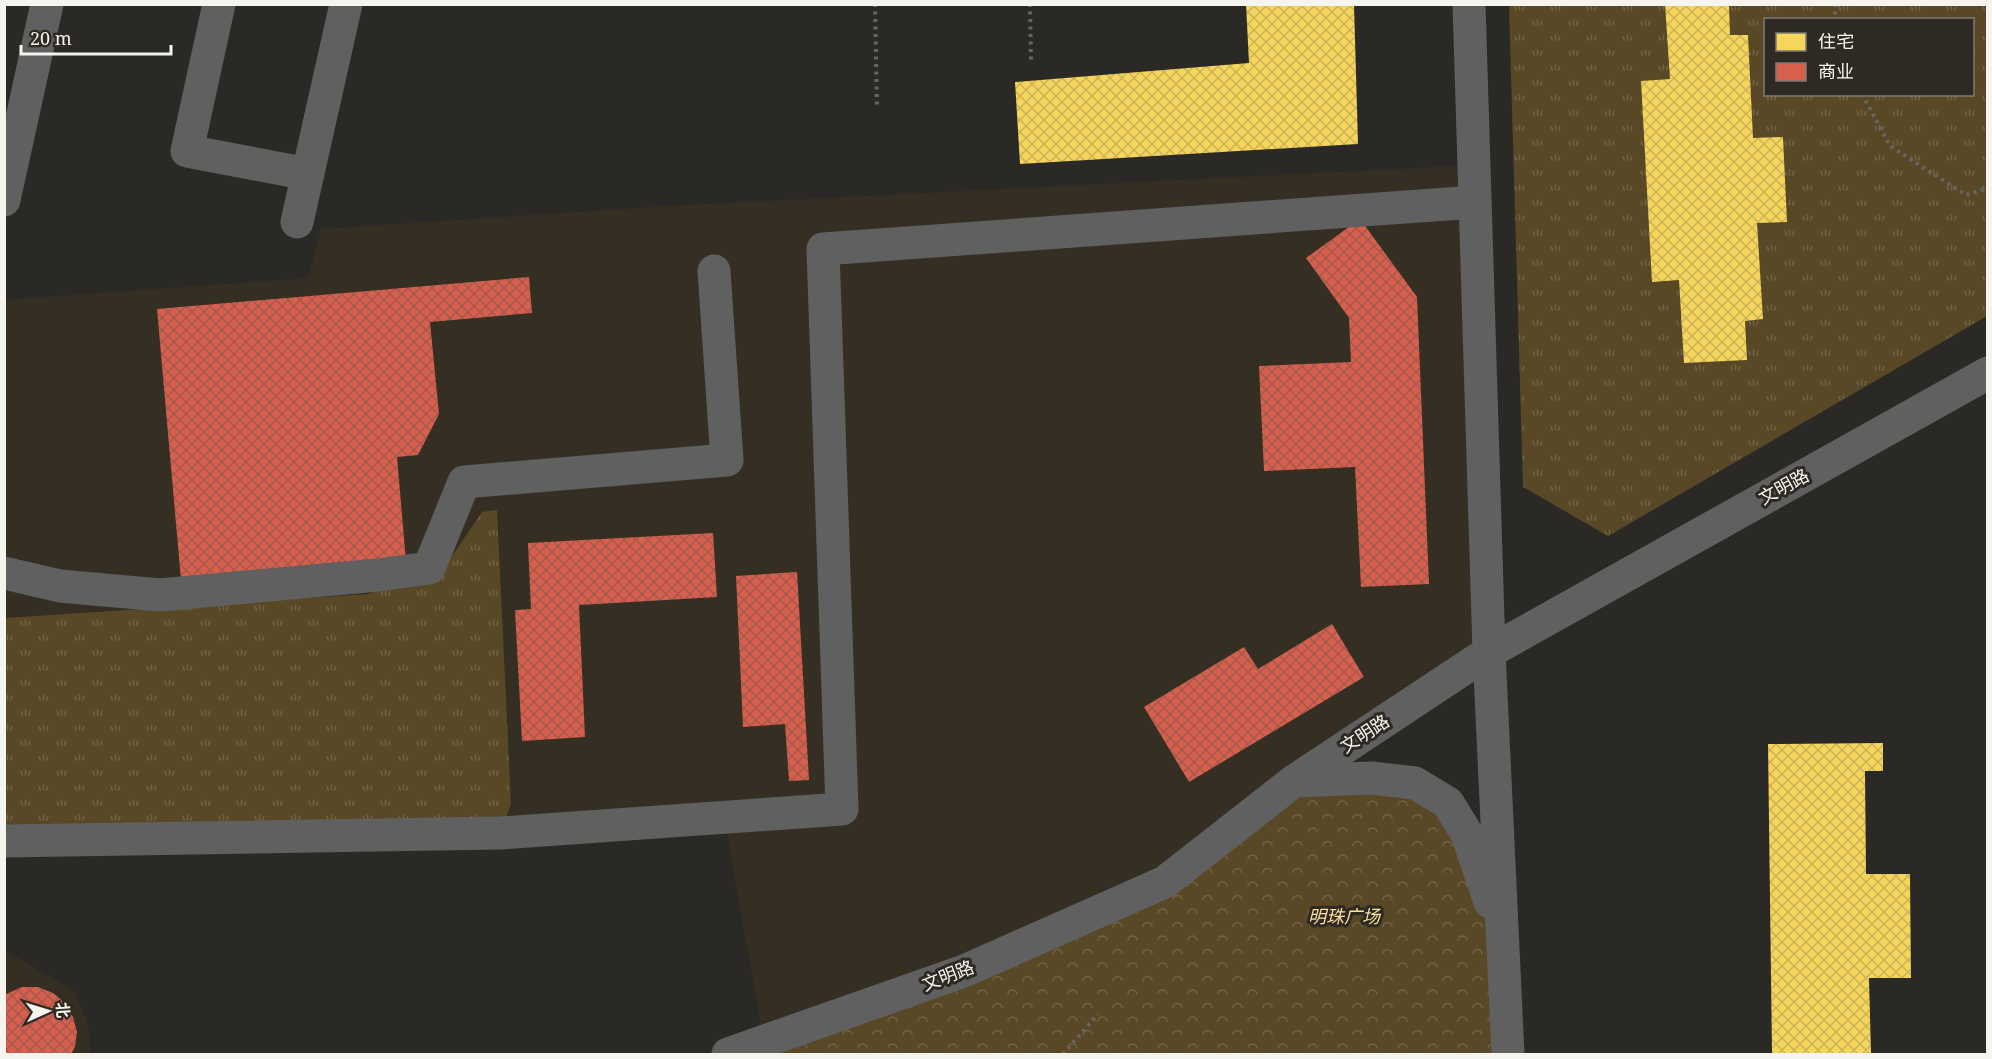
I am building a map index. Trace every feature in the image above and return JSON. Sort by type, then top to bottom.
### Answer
[{"type":"main road","points":[[4,200],[47,4]]},
{"type":"street","points":[[219,4],[187,151],[308,174]]},
{"type":"street","points":[[297,222],[346,4]]},
{"type":"street","points":[[1469,4],[1489,652],[1508,1054]]},
{"type":"street","points":[[4,841],[500,833],[842,809],[823,249],[1475,202]]},
{"type":"street","points":[[4,573],[60,586],[160,595],[378,575],[429,568],[464,482],[727,460],[714,270]]},
{"type":"street","name":"文明路","points":[[728,1054],[964,971],[1165,882],[1294,781],[1489,652],[1988,373]]},
{"type":"street","points":[[1294,781],[1372,778],[1415,783],[1448,803],[1467,834],[1502,938]]},
{"type":"path","points":[[875,4],[878,108]]},
{"type":"path","points":[[1030,4],[1031,62]]},
{"type":"path","points":[[1863,96],[1890,146],[1966,195],[1988,188]]},
{"type":"path","points":[[1063,1054],[1098,1014]]},
{"type":"shaded area","points":[[1474,165],[1489,652],[1165,882],[764,1042],[724,817],[500,833],[511,804],[497,510],[482,512],[450,559],[369,594],[5,618],[4,300],[308,278],[321,229],[668,206]]},
{"type":"shaded area","points":[[4,950],[75,991],[89,1028],[91,1054],[5,1054]]},
{"type":"green space","points":[[1509,5],[1987,5],[1987,316],[1608,536],[1523,487]]},
{"type":"green space","points":[[497,510],[511,804],[500,833],[5,841],[5,618],[369,594],[450,559],[482,512]]},
{"type":"green space","name":"明珠广场","points":[[1294,781],[1448,803],[1502,938],[1508,1054],[728,1054],[1165,882]]},
{"type":"building: 住宅","points":[[1246,4],[1354,4],[1358,144],[1020,164],[1015,82],[1249,63]]},
{"type":"building: 住宅","points":[[1665,4],[1729,4],[1730,35],[1748,35],[1753,138],[1783,137],[1787,222],[1757,223],[1763,319],[1745,321],[1747,360],[1684,363],[1679,280],[1652,282],[1641,81],[1670,79]]},
{"type":"building: 住宅","points":[[1883,743],[1883,771],[1865,771],[1866,874],[1910,874],[1911,978],[1869,978],[1871,1054],[1772,1054],[1768,744]]},
{"type":"building: 商业","points":[[1360,219],[1417,297],[1429,584],[1361,587],[1355,467],[1264,471],[1259,366],[1351,362],[1349,318],[1306,258]]},
{"type":"building: 商业","points":[[529,277],[532,313],[430,322],[439,414],[418,455],[397,457],[406,561],[181,580],[157,309]]},
{"type":"building: 商业","points":[[713,533],[717,597],[579,605],[585,737],[522,741],[515,610],[531,609],[528,543]]},
{"type":"building: 商业","points":[[797,572],[809,780],[789,781],[785,724],[743,727],[736,576]]},
{"type":"building: 商业","points":[[1332,624],[1364,677],[1189,782],[1144,707],[1244,647],[1258,669]]},
{"type":"building: 商业","points":[[22,987],[38,987],[53,993],[65,1003],[73,1017],[77,1032],[75,1047],[71,1054],[4,1054],[4,995]]}]
